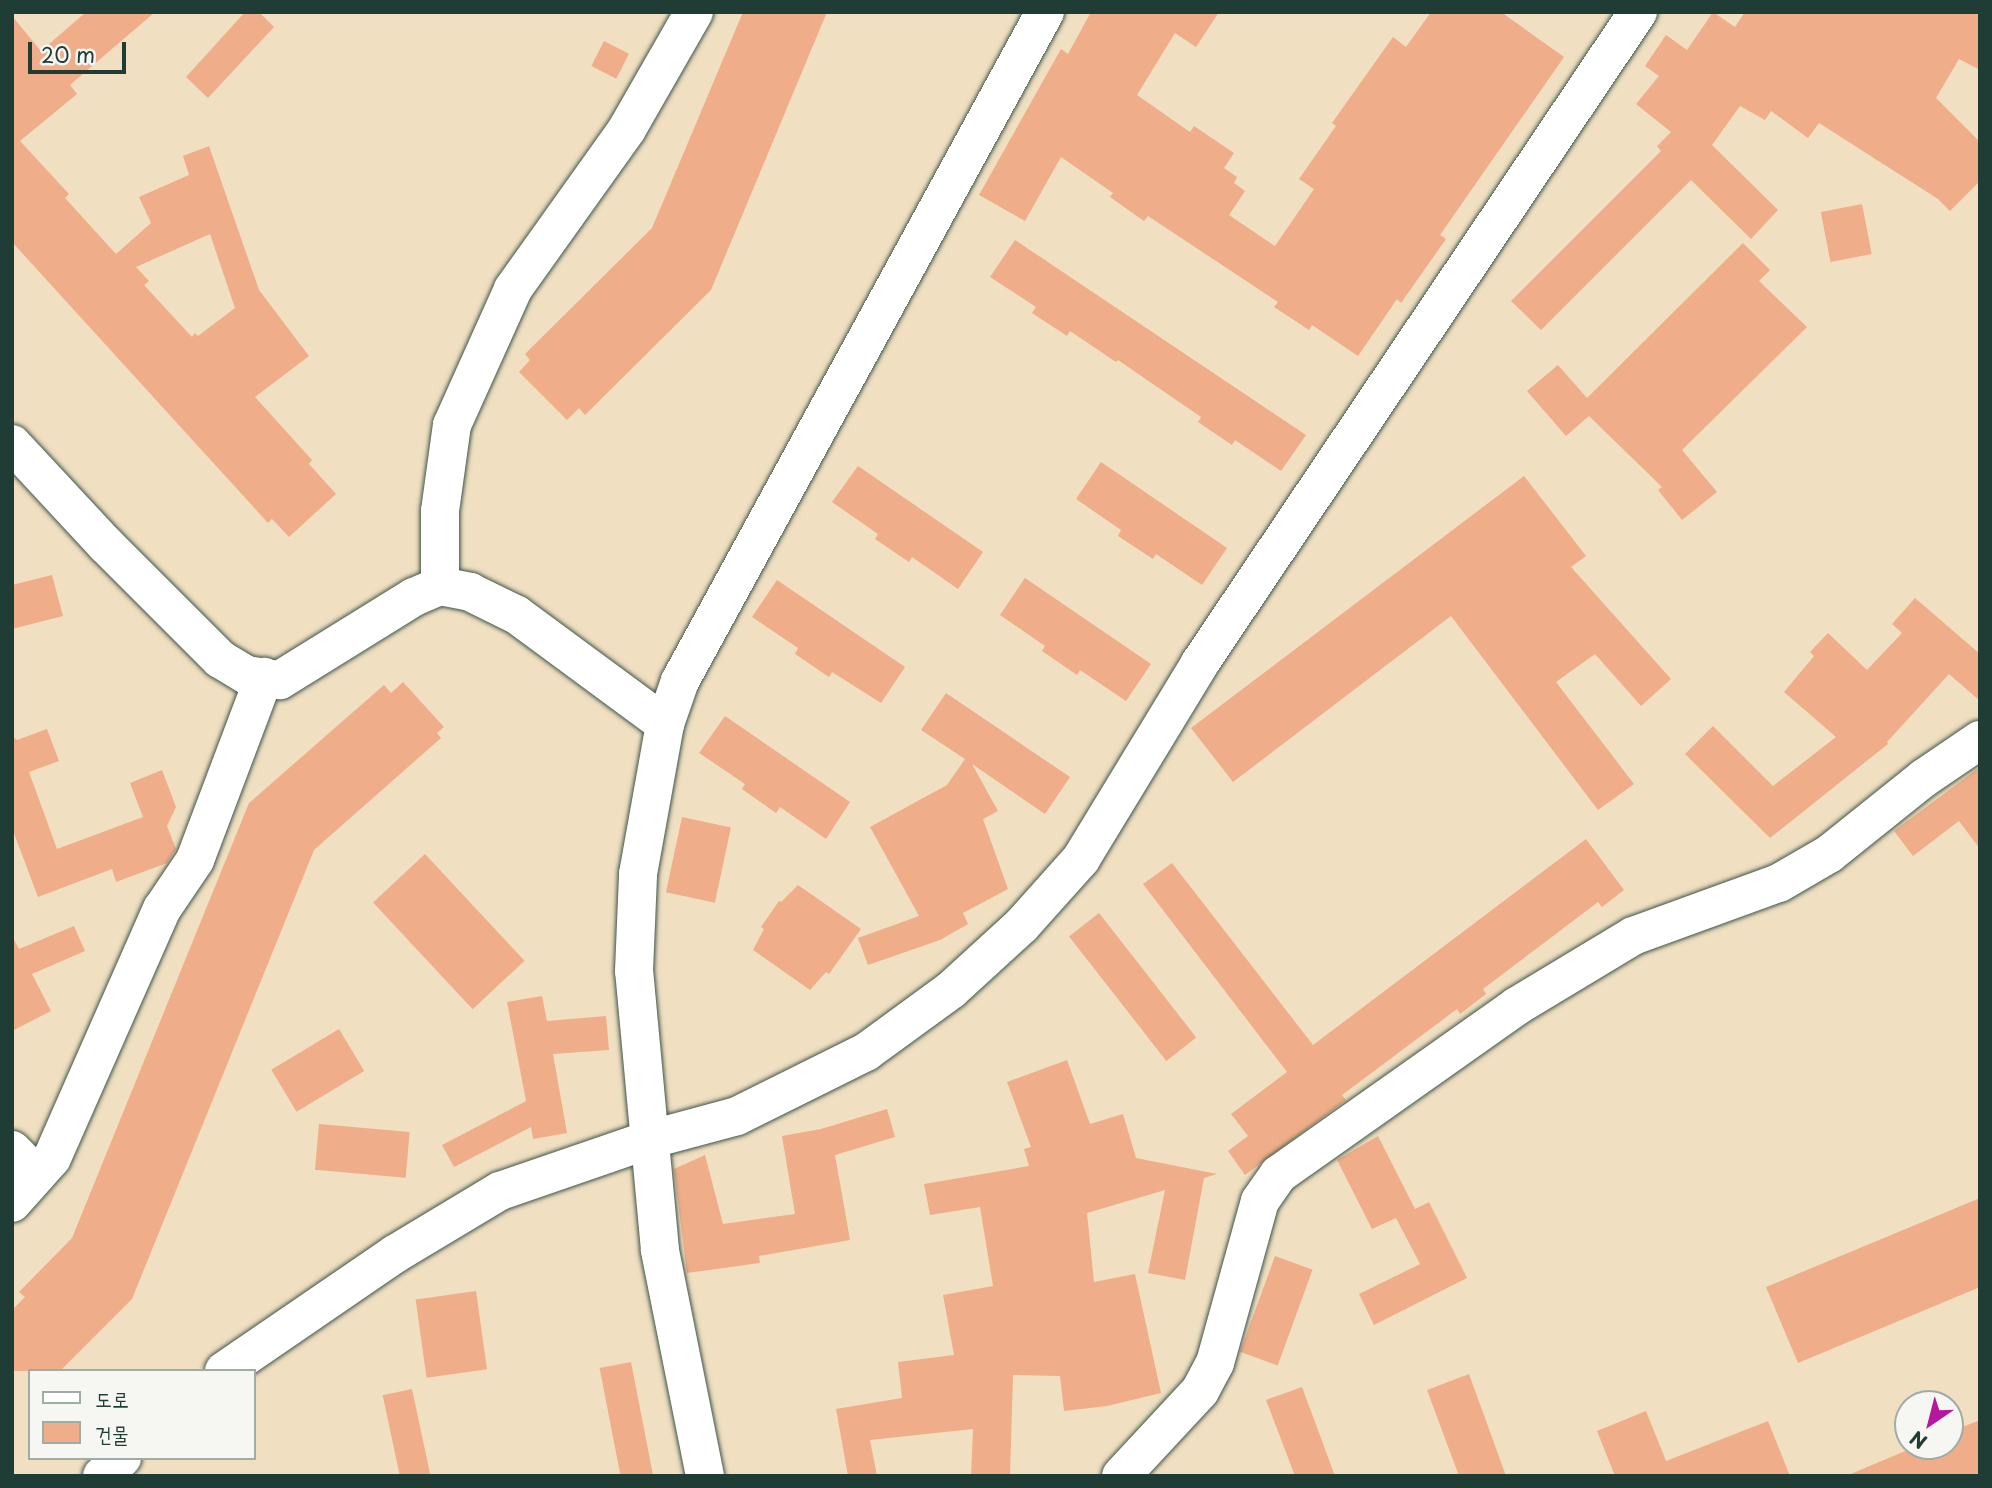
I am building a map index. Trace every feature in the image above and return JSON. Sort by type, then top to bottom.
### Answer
[{"type":"street","points":[[440,586],[440,511],[452,425],[513,289],[627,129],[694,12]]},
{"type":"street","points":[[705,1476],[660,1250],[634,971],[638,874],[665,724],[680,681],[1045,12]]},
{"type":"street","points":[[227,1369],[395,1254],[500,1191],[648,1140],[737,1116],[866,1052],[960,982],[1022,925],[1081,859],[1199,663],[1638,12]]},
{"type":"street","points":[[12,444],[220,659],[247,675],[280,680],[414,597],[440,586],[470,592],[517,615],[665,724]]},
{"type":"street","points":[[12,1203],[25,1162],[52,1158],[163,909],[195,860],[264,677]]},
{"type":"street","points":[[1121,1476],[1200,1391],[1210,1372],[1260,1201],[1279,1174],[1517,1006],[1633,936],[1779,883],[1829,854],[1924,778],[1980,740]]},
{"type":"street","points":[[102,1476],[120,1460]]},
{"type":"building","points":[[86,12],[155,12],[70,85],[77,94],[20,141],[69,194],[65,198],[116,254],[151,223],[139,197],[189,175],[183,156],[209,146],[259,290],[309,356],[255,397],[312,460],[309,464],[336,494],[289,537],[272,519],[268,523],[12,242],[12,16],[41,51]],"holes":[[[210,234],[235,308],[198,336],[195,333],[192,337],[144,285],[149,281],[136,267]]]},
{"type":"building","points":[[245,12],[259,12],[274,27],[208,98],[186,77]]},
{"type":"building","points":[[743,12],[827,12],[711,290],[585,415],[579,408],[567,420],[519,372],[530,360],[525,354],[652,228]]},
{"type":"building","points":[[1091,12],[1219,12],[1196,47],[1175,33],[1137,95],[1190,132],[1194,126],[1234,153],[1224,168],[1237,177],[1234,183],[1245,191],[1229,215],[1275,246],[1314,189],[1299,179],[1336,126],[1332,123],[1393,37],[1406,47],[1431,12],[1501,12],[1564,57],[1440,235],[1446,239],[1401,303],[1397,299],[1358,356],[1312,325],[1309,330],[1274,307],[1278,302],[1148,216],[1144,221],[1110,197],[1113,193],[1061,157],[1025,221],[979,195],[1061,49],[1068,54]]},
{"type":"building","points":[[1713,12],[1735,27],[1745,12],[1980,12],[1980,70],[1959,59],[1936,98],[1980,142],[1980,181],[1950,211],[1938,199],[1819,123],[1808,138],[1771,111],[1765,120],[1740,106],[1712,145],[1778,210],[1751,239],[1691,180],[1541,330],[1511,301],[1661,151],[1657,146],[1671,132],[1636,104],[1659,76],[1645,66],[1666,35],[1687,50]]},
{"type":"building","points":[[604,41],[629,54],[616,79],[591,66]]},
{"type":"building","points":[[1862,204],[1872,254],[1831,262],[1821,212]]},
{"type":"building","points":[[1015,240],[1306,435],[1281,471],[1235,440],[1232,445],[1198,422],[1201,417],[1118,360],[1116,362],[1070,331],[1067,336],[1032,313],[1036,307],[990,277]]},
{"type":"building","points":[[1743,243],[1770,270],[1759,281],[1807,327],[1682,450],[1717,492],[1682,520],[1658,490],[1662,487],[1589,416],[1566,436],[1527,391],[1558,365],[1587,398]]},
{"type":"building","points":[[1101,462],[1227,548],[1202,585],[1156,554],[1153,559],[1118,536],[1121,530],[1076,499]]},
{"type":"building","points":[[858,466],[983,552],[958,589],[912,557],[909,562],[875,539],[878,534],[832,502]]},
{"type":"building","points":[[1524,476],[1586,556],[1571,567],[1671,679],[1641,706],[1595,654],[1556,682],[1634,784],[1598,810],[1451,616],[1233,782],[1191,728]]},
{"type":"building","points":[[52,575],[63,616],[12,629],[12,585]]},
{"type":"building","points":[[1025,578],[1151,664],[1126,701],[1080,670],[1077,675],[1042,651],[1045,646],[1000,615]]},
{"type":"building","points":[[777,580],[905,667],[881,703],[832,672],[829,677],[795,654],[798,648],[752,617]]},
{"type":"building","points":[[1915,598],[1980,654],[1980,701],[1949,674],[1888,744],[1770,838],[1685,754],[1713,726],[1773,786],[1836,737],[1784,692],[1814,656],[1810,652],[1828,633],[1867,670],[1902,633],[1892,624]]},
{"type":"building","points":[[403,682],[444,727],[437,733],[441,738],[314,850],[132,1299],[62,1369],[12,1371],[12,1310],[25,1297],[19,1292],[72,1238],[249,803],[384,685],[391,693]]},
{"type":"building","points":[[946,693],[1070,777],[1045,814],[972,764],[998,811],[983,819],[1008,889],[963,913],[968,924],[940,940],[868,965],[858,938],[919,916],[870,827],[947,785],[965,759],[921,730]]},
{"type":"building","points":[[725,716],[850,802],[826,839],[780,807],[776,813],[742,789],[745,784],[699,753]]},
{"type":"building","points":[[47,729],[59,761],[29,772],[57,849],[143,817],[130,783],[162,770],[176,807],[167,826],[176,849],[167,863],[116,882],[112,869],[38,897],[12,828],[12,736],[17,740]]},
{"type":"building","points":[[1980,767],[1980,849],[1959,821],[1913,856],[1894,831]]},
{"type":"building","points":[[682,817],[731,827],[715,903],[666,892]]},
{"type":"building","points":[[1586,839],[1624,890],[1602,907],[1598,902],[1483,989],[1486,994],[1460,1014],[1457,1009],[1342,1095],[1346,1100],[1245,1175],[1228,1151],[1248,1136],[1231,1114],[1287,1072],[1143,884],[1172,863],[1313,1045]]},
{"type":"building","points":[[425,854],[525,961],[473,1009],[373,902]]},
{"type":"building","points":[[798,885],[861,929],[829,974],[826,972],[810,990],[753,950],[764,929],[761,927],[779,901]]},
{"type":"building","points":[[1099,913],[1196,1038],[1166,1061],[1069,936]]},
{"type":"building","points":[[74,926],[85,951],[32,974],[51,1011],[12,1031],[12,936],[19,949]]},
{"type":"building","points":[[542,996],[547,1021],[606,1016],[609,1050],[553,1054],[567,1133],[533,1139],[531,1127],[454,1167],[442,1145],[526,1101],[507,1002]]},
{"type":"building","points":[[339,1029],[364,1071],[297,1112],[271,1070]]},
{"type":"building","points":[[1067,1060],[1090,1124],[1123,1114],[1136,1158],[1217,1174],[1204,1178],[1185,1280],[1148,1273],[1165,1190],[1087,1213],[1094,1282],[1135,1274],[1161,1393],[1107,1406],[1064,1411],[1060,1376],[1013,1375],[1010,1476],[971,1476],[973,1429],[870,1440],[877,1476],[848,1476],[836,1409],[902,1398],[898,1362],[954,1355],[943,1295],[993,1286],[980,1207],[930,1215],[924,1184],[1029,1166],[1024,1149],[1031,1147],[1007,1082]]},
{"type":"building","points":[[887,1109],[895,1137],[835,1155],[850,1240],[759,1256],[760,1263],[687,1273],[674,1169],[705,1155],[723,1224],[795,1214],[782,1136],[821,1129]]},
{"type":"building","points":[[319,1124],[410,1132],[406,1178],[315,1170]]},
{"type":"building","points":[[1378,1136],[1415,1209],[1429,1202],[1467,1278],[1374,1325],[1359,1294],[1420,1264],[1396,1218],[1372,1229],[1337,1160]]},
{"type":"building","points":[[1980,1198],[1980,1287],[1798,1363],[1766,1287]]},
{"type":"building","points":[[1275,1256],[1313,1270],[1278,1366],[1240,1352]]},
{"type":"building","points":[[476,1291],[487,1369],[427,1378],[416,1299]]},
{"type":"building","points":[[631,1362],[653,1476],[621,1476],[600,1368]]},
{"type":"building","points":[[1469,1374],[1506,1476],[1459,1476],[1427,1390]]},
{"type":"building","points":[[1302,1387],[1335,1476],[1295,1476],[1266,1400]]},
{"type":"building","points":[[412,1389],[430,1476],[400,1476],[383,1395]]},
{"type":"building","points":[[1646,1411],[1666,1461],[1768,1421],[1790,1476],[1615,1476],[1597,1431]]},
{"type":"building","points":[[1980,1420],[1980,1476],[1846,1476],[1894,1456],[1894,1460],[1964,1460],[1964,1426]]}]
